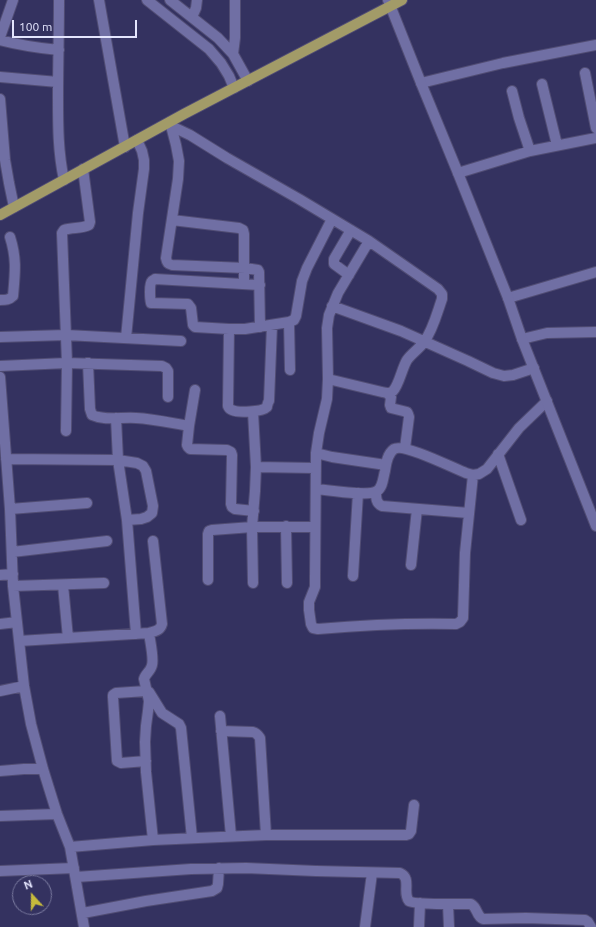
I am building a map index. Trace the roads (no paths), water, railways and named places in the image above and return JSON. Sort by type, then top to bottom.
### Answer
[{"type":"main road","points":[[0,215],[125,146],[171,124],[390,3],[402,0]]},
{"type":"street","points":[[13,0],[0,38],[33,47],[59,50]]},
{"type":"street","points":[[59,0],[59,147],[64,180]]},
{"type":"street","points":[[99,0],[125,146]]},
{"type":"street","points":[[147,0],[209,49],[221,62],[234,88]]},
{"type":"street","points":[[170,0],[218,38],[232,54],[248,81]]},
{"type":"street","points":[[192,17],[198,0]]},
{"type":"street","points":[[232,54],[235,38],[235,0]]},
{"type":"street","points":[[390,3],[420,83],[508,298],[522,339],[596,526]]},
{"type":"street","points":[[420,83],[534,56],[596,45]]},
{"type":"street","points":[[585,73],[596,128]]},
{"type":"street","points":[[0,77],[58,82]]},
{"type":"street","points":[[542,84],[557,145]]},
{"type":"street","points":[[512,91],[530,151]]},
{"type":"street","points":[[0,99],[5,160],[14,207]]},
{"type":"street","points":[[171,124],[369,241],[438,289],[442,294],[442,300],[430,333],[425,342],[407,360],[396,387],[388,394]]},
{"type":"street","points":[[171,124],[179,161],[178,179],[166,262],[168,264],[258,270],[260,272],[260,327]]},
{"type":"street","points":[[458,173],[530,151],[596,138]]},
{"type":"street","points":[[126,338],[138,213],[144,170],[142,151],[137,140]]},
{"type":"street","points":[[66,431],[67,363],[62,234],[64,230],[67,229],[86,227],[90,222],[83,169]]},
{"type":"street","points":[[260,285],[155,279],[151,283],[150,300],[151,303],[188,304],[191,308],[193,325],[195,327],[244,329],[294,320],[302,281],[332,219]]},
{"type":"street","points":[[172,220],[240,228],[243,230],[245,268],[244,284]]},
{"type":"street","points":[[349,274],[334,264],[334,260],[351,230]]},
{"type":"street","points":[[0,300],[11,299],[13,296],[15,260],[14,249],[10,237]]},
{"type":"street","points":[[369,241],[332,306],[327,328],[327,399],[319,433],[315,468],[316,578],[315,587],[309,602],[311,624],[313,628],[318,629],[421,623],[456,624],[460,622],[463,618],[465,554],[473,475]]},
{"type":"street","points":[[508,298],[596,272]]},
{"type":"street","points":[[332,306],[377,322],[499,375],[513,375],[534,368]]},
{"type":"street","points":[[289,322],[290,370]]},
{"type":"street","points":[[229,329],[228,406],[232,411],[253,412],[267,407],[269,401],[272,325]]},
{"type":"street","points":[[522,339],[546,333],[596,332]]},
{"type":"street","points":[[0,337],[66,335],[181,341]]},
{"type":"street","points":[[0,366],[67,363],[162,366],[166,368],[168,375],[168,397]]},
{"type":"street","points":[[88,363],[90,409],[92,415],[98,418],[135,418],[189,426]]},
{"type":"street","points":[[0,377],[10,508],[13,574],[24,686],[43,769],[57,814],[70,847],[83,913],[84,927]]},
{"type":"street","points":[[328,379],[388,394],[391,397],[390,405],[392,408],[407,412],[409,416],[404,448]]},
{"type":"street","points":[[195,390],[186,443],[190,449],[227,450],[231,452],[232,507],[235,509],[254,511]]},
{"type":"street","points":[[469,513],[382,506],[378,504],[376,500],[376,492],[381,486],[388,455],[392,450],[404,448],[423,454],[466,473],[473,475],[479,474],[487,469],[519,428],[547,401]]},
{"type":"street","points":[[253,412],[256,467],[252,527],[253,583]]},
{"type":"street","points":[[116,418],[118,460],[127,520],[136,634]]},
{"type":"street","points":[[316,453],[386,465]]},
{"type":"street","points":[[498,454],[521,520]]},
{"type":"street","points":[[6,459],[118,460],[137,463],[143,466],[148,478],[153,506],[152,513],[141,519],[127,520]]},
{"type":"street","points":[[256,467],[315,468]]},
{"type":"street","points":[[316,489],[358,493],[376,492]]},
{"type":"street","points":[[353,576],[358,493]]},
{"type":"street","points":[[10,508],[87,504]]},
{"type":"street","points":[[411,565],[417,509]]},
{"type":"street","points":[[286,526],[287,583]]},
{"type":"street","points":[[208,580],[209,531],[252,527],[315,527]]},
{"type":"street","points":[[12,552],[106,541]]},
{"type":"street","points":[[19,641],[136,634],[158,630],[162,624],[153,541]]},
{"type":"street","points":[[0,575],[13,574]]},
{"type":"street","points":[[14,586],[104,583]]},
{"type":"street","points":[[63,585],[68,638]]},
{"type":"street","points":[[0,624],[17,622]]},
{"type":"street","points":[[149,632],[152,666],[144,676],[144,679],[149,701],[146,726],[146,761],[153,840]]},
{"type":"street","points":[[0,691],[24,686]]},
{"type":"street","points":[[146,761],[118,763],[113,695],[146,691],[149,692],[162,713],[179,724],[181,728],[192,838]]},
{"type":"street","points":[[220,716],[231,836]]},
{"type":"street","points":[[221,731],[253,732],[260,738],[266,835]]},
{"type":"street","points":[[0,771],[43,769]]},
{"type":"street","points":[[70,847],[153,840],[231,836],[406,835],[411,831],[414,805]]},
{"type":"street","points":[[0,816],[57,814]]},
{"type":"street","points":[[83,913],[146,900],[212,891],[218,884],[219,868]]},
{"type":"street","points":[[0,871],[75,872],[246,868],[400,873],[405,877],[407,896],[408,900],[411,902],[471,904],[474,906],[479,917],[500,923],[544,918],[585,920],[591,927]]},
{"type":"street","points":[[365,927],[372,873]]},
{"type":"street","points":[[419,927],[420,903]]},
{"type":"street","points":[[448,904],[449,927]]}]
